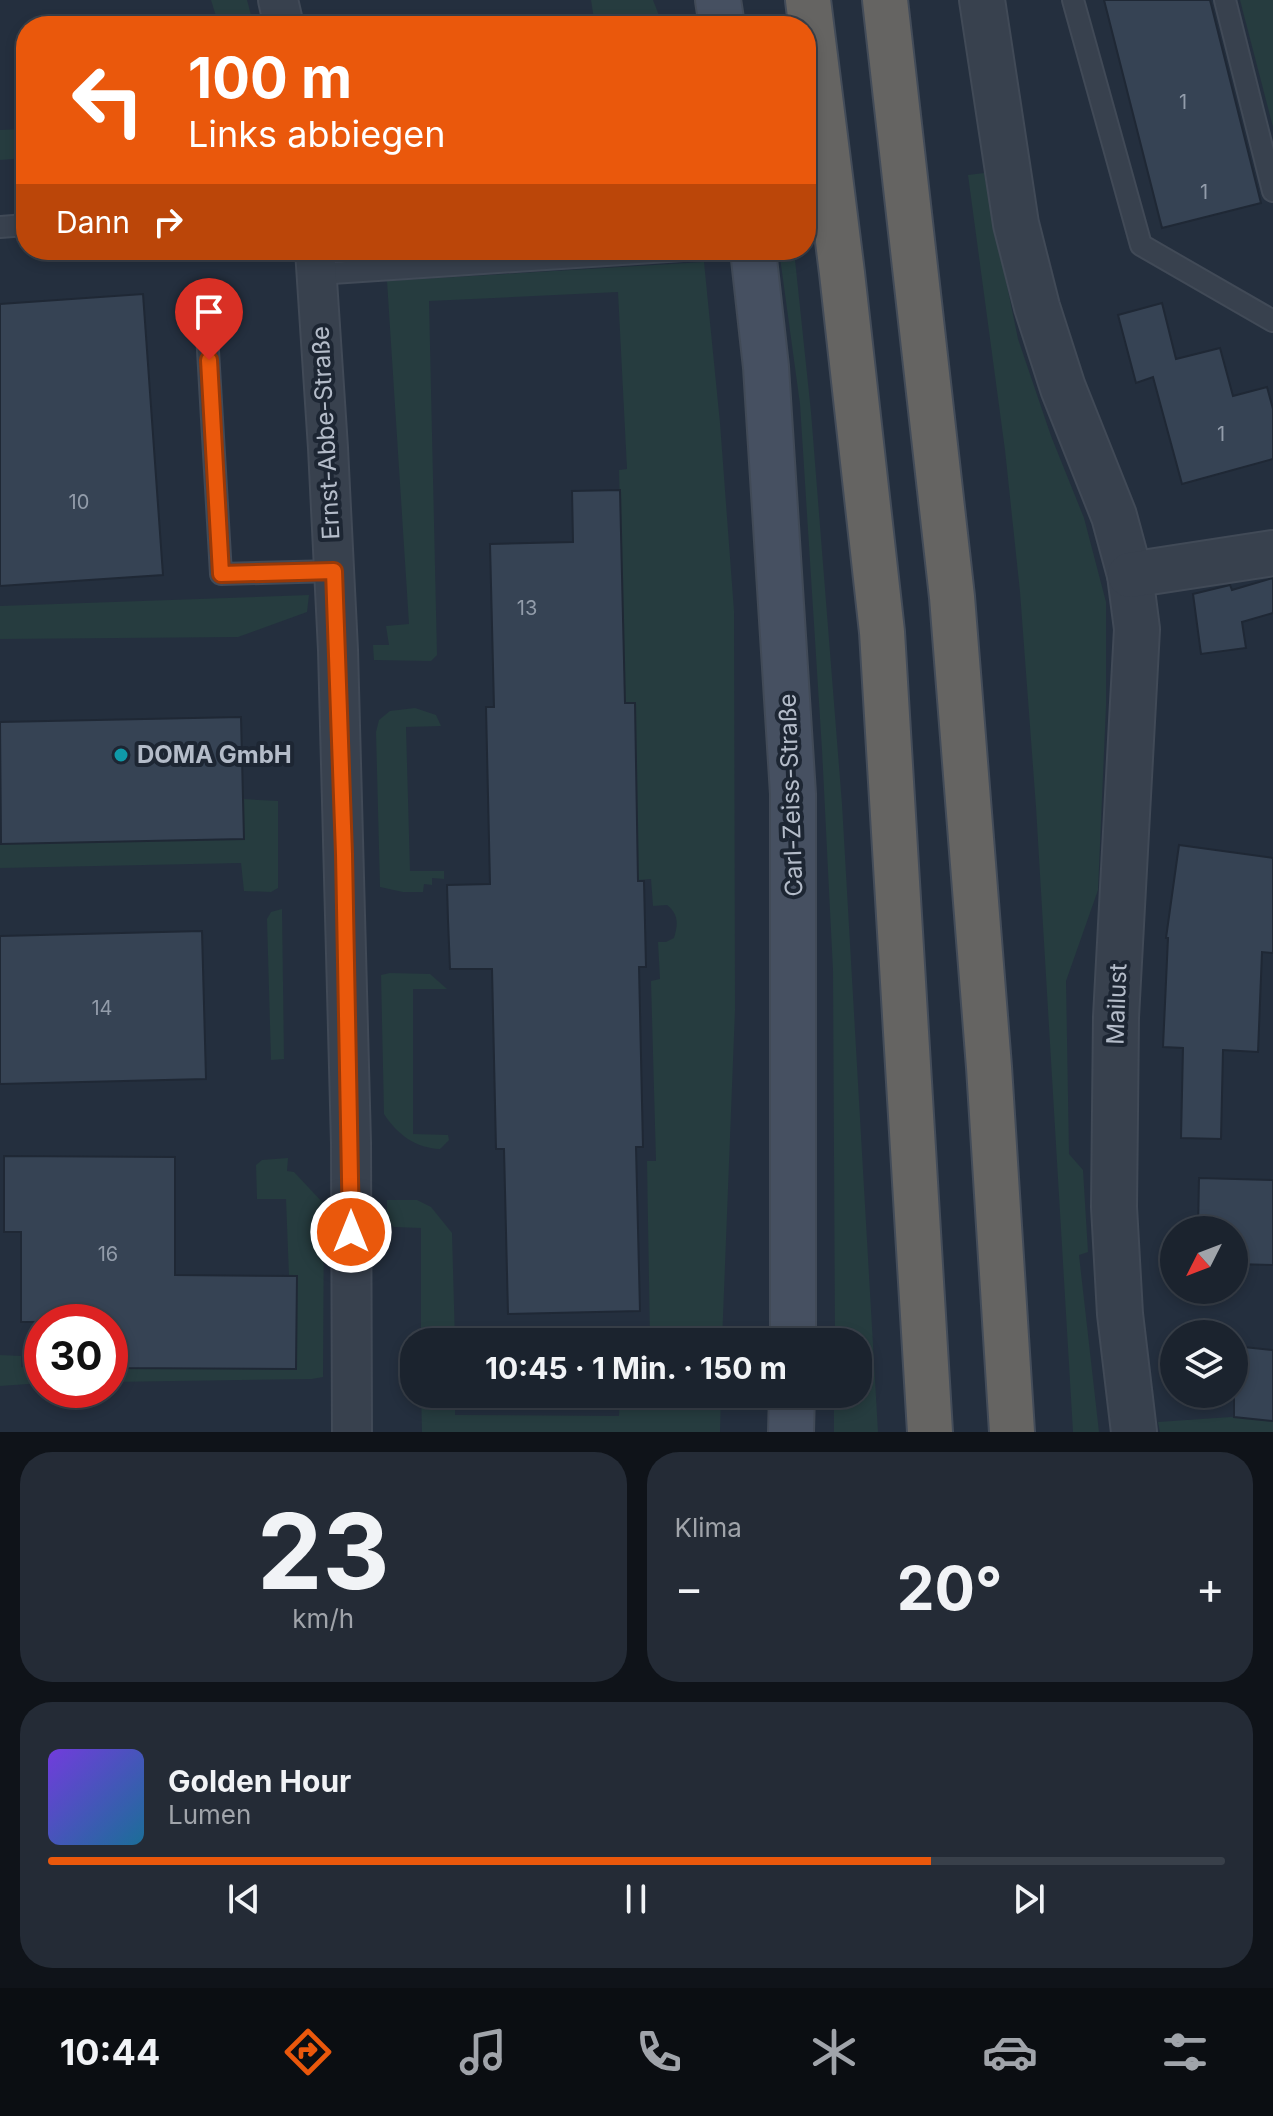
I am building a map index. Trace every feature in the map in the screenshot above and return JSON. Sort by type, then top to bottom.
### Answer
[{"type":"highway","points":[[885,0],[952,597],[989,1067],[1012,1432]]},
{"type":"highway","points":[[816,64],[882,632],[930,1432]]},
{"type":"main road","name":"Carl-Zeiss-Straße","points":[[754,260],[766,367],[793,794],[793,1328]]},
{"type":"main road","points":[[791,1432],[792,1408]]},
{"type":"street","name":"Mailust","points":[[982,0],[1016,224],[1037,307],[1063,388],[1114,516],[1130,575],[1137,629],[1116,1017],[1114,1207],[1120,1314],[1134,1432]]},
{"type":"street","name":"Ernst-Abbe-Straße","points":[[316,262],[334,571],[349,1081],[352,1432]]},
{"type":"street","points":[[1130,575],[1273,553]]},
{"type":"lane","points":[[1073,0],[1141,245],[1273,321]]},
{"type":"lane","points":[[1225,0],[1273,191]]},
{"type":"lane","points":[[316,262],[377,260]]},
{"type":"lane","points":[[205,299],[221,574],[334,571]]},
{"type":"green space","points":[[211,0],[247,0],[251,16],[216,16]]},
{"type":"green space","points":[[591,0],[653,0],[659,16],[593,16]]},
{"type":"green space","points":[[1240,0],[1273,0],[1273,127]]},
{"type":"green space","points":[[16,129],[16,159],[0,160],[0,130]]},
{"type":"green space","points":[[984,173],[1018,339],[1051,436],[1084,518],[1106,602],[1106,706],[1098,890],[1066,981],[1069,1154],[1083,1170],[1088,1252],[1079,1255],[1099,1432],[1073,1432],[1036,807],[1020,592],[1005,450],[968,175]]},
{"type":"green space","points":[[780,260],[795,260],[811,412],[842,804],[878,1432],[834,1432],[834,1408],[872,1408],[872,1328],[835,1328],[833,970],[800,404]]},
{"type":"green space","points":[[704,262],[734,611],[735,1010],[723,1328],[650,1328],[647,1161],[656,1161],[651,981],[660,979],[658,942],[674,938],[677,924],[674,912],[667,905],[653,906],[651,879],[626,881],[638,851],[635,703],[614,703],[624,668],[619,470],[627,469],[618,292],[429,301],[437,655],[431,661],[374,660],[373,645],[389,645],[386,626],[409,624],[387,281]]},
{"type":"green space","points":[[309,595],[307,612],[238,637],[0,639],[0,606]]},
{"type":"green space","points":[[415,708],[436,715],[441,726],[406,727],[410,871],[444,871],[444,879],[432,878],[432,885],[424,884],[423,892],[403,892],[380,887],[376,732],[379,720],[390,711]]},
{"type":"green space","points":[[243,799],[278,801],[278,888],[271,892],[244,891],[241,863],[0,868],[0,844],[243,839]]},
{"type":"green space","points":[[282,909],[284,1059],[271,1060],[267,919],[271,912]]},
{"type":"green space","points":[[430,974],[447,989],[413,989],[413,1134],[448,1135],[449,1140],[440,1149],[408,1139],[384,1114],[381,975]]},
{"type":"green space","points":[[288,1158],[287,1171],[294,1172],[324,1204],[323,1377],[128,1382],[128,1368],[296,1369],[297,1276],[289,1276],[286,1199],[257,1199],[256,1165],[262,1160]]},
{"type":"green space","points":[[387,1200],[417,1200],[431,1207],[452,1233],[455,1328],[421,1328],[421,1228],[394,1227],[387,1220]]},
{"type":"green space","points":[[0,1355],[21,1356],[24,1384],[0,1386]]},
{"type":"green space","points":[[421,1408],[455,1408],[455,1415],[619,1416],[619,1408],[721,1408],[720,1432],[422,1432]]},
{"type":"green space","points":[[1231,1417],[1273,1421],[1273,1432],[1160,1432],[1158,1422]]},
{"type":"building","points":[[1104,0],[1210,0],[1261,203],[1162,228]]},
{"type":"building","points":[[143,294],[163,575],[0,586],[0,304]]},
{"type":"building","points":[[1162,303],[1176,359],[1220,348],[1233,396],[1267,387],[1273,409],[1273,459],[1182,484],[1153,377],[1136,383],[1118,315]]},
{"type":"building","points":[[620,490],[625,703],[635,703],[638,881],[644,881],[646,967],[639,967],[643,1147],[636,1147],[640,1311],[508,1314],[504,1149],[496,1149],[492,969],[450,969],[447,885],[490,884],[486,707],[494,707],[490,544],[573,542],[572,491]]},
{"type":"building","points":[[1273,578],[1273,613],[1242,622],[1246,648],[1201,654],[1193,594],[1230,585],[1232,590]]},
{"type":"building","name":"DOMA GmbH","points":[[241,717],[244,839],[1,844],[0,722]]},
{"type":"building","points":[[1179,845],[1273,858],[1273,953],[1262,952],[1258,1052],[1223,1050],[1221,1139],[1181,1138],[1183,1048],[1163,1047],[1166,938]]},
{"type":"building","points":[[202,931],[206,1079],[0,1084],[0,936]]},
{"type":"building","points":[[4,1156],[175,1157],[175,1275],[297,1276],[296,1369],[128,1368],[128,1304],[24,1304],[24,1322],[21,1322],[21,1232],[4,1232]]},
{"type":"building","points":[[1199,1178],[1273,1180],[1273,1265],[1248,1264],[1248,1216],[1198,1216]]},
{"type":"building","points":[[1248,1347],[1273,1350],[1273,1421],[1234,1417],[1234,1408],[1248,1408]]},
{"type":"place","name":"DOMA GmbH","points":[[121,755]]},
{"type":"route","points":[[209,360],[221,574],[334,571],[344,854],[351,1232]]}]
